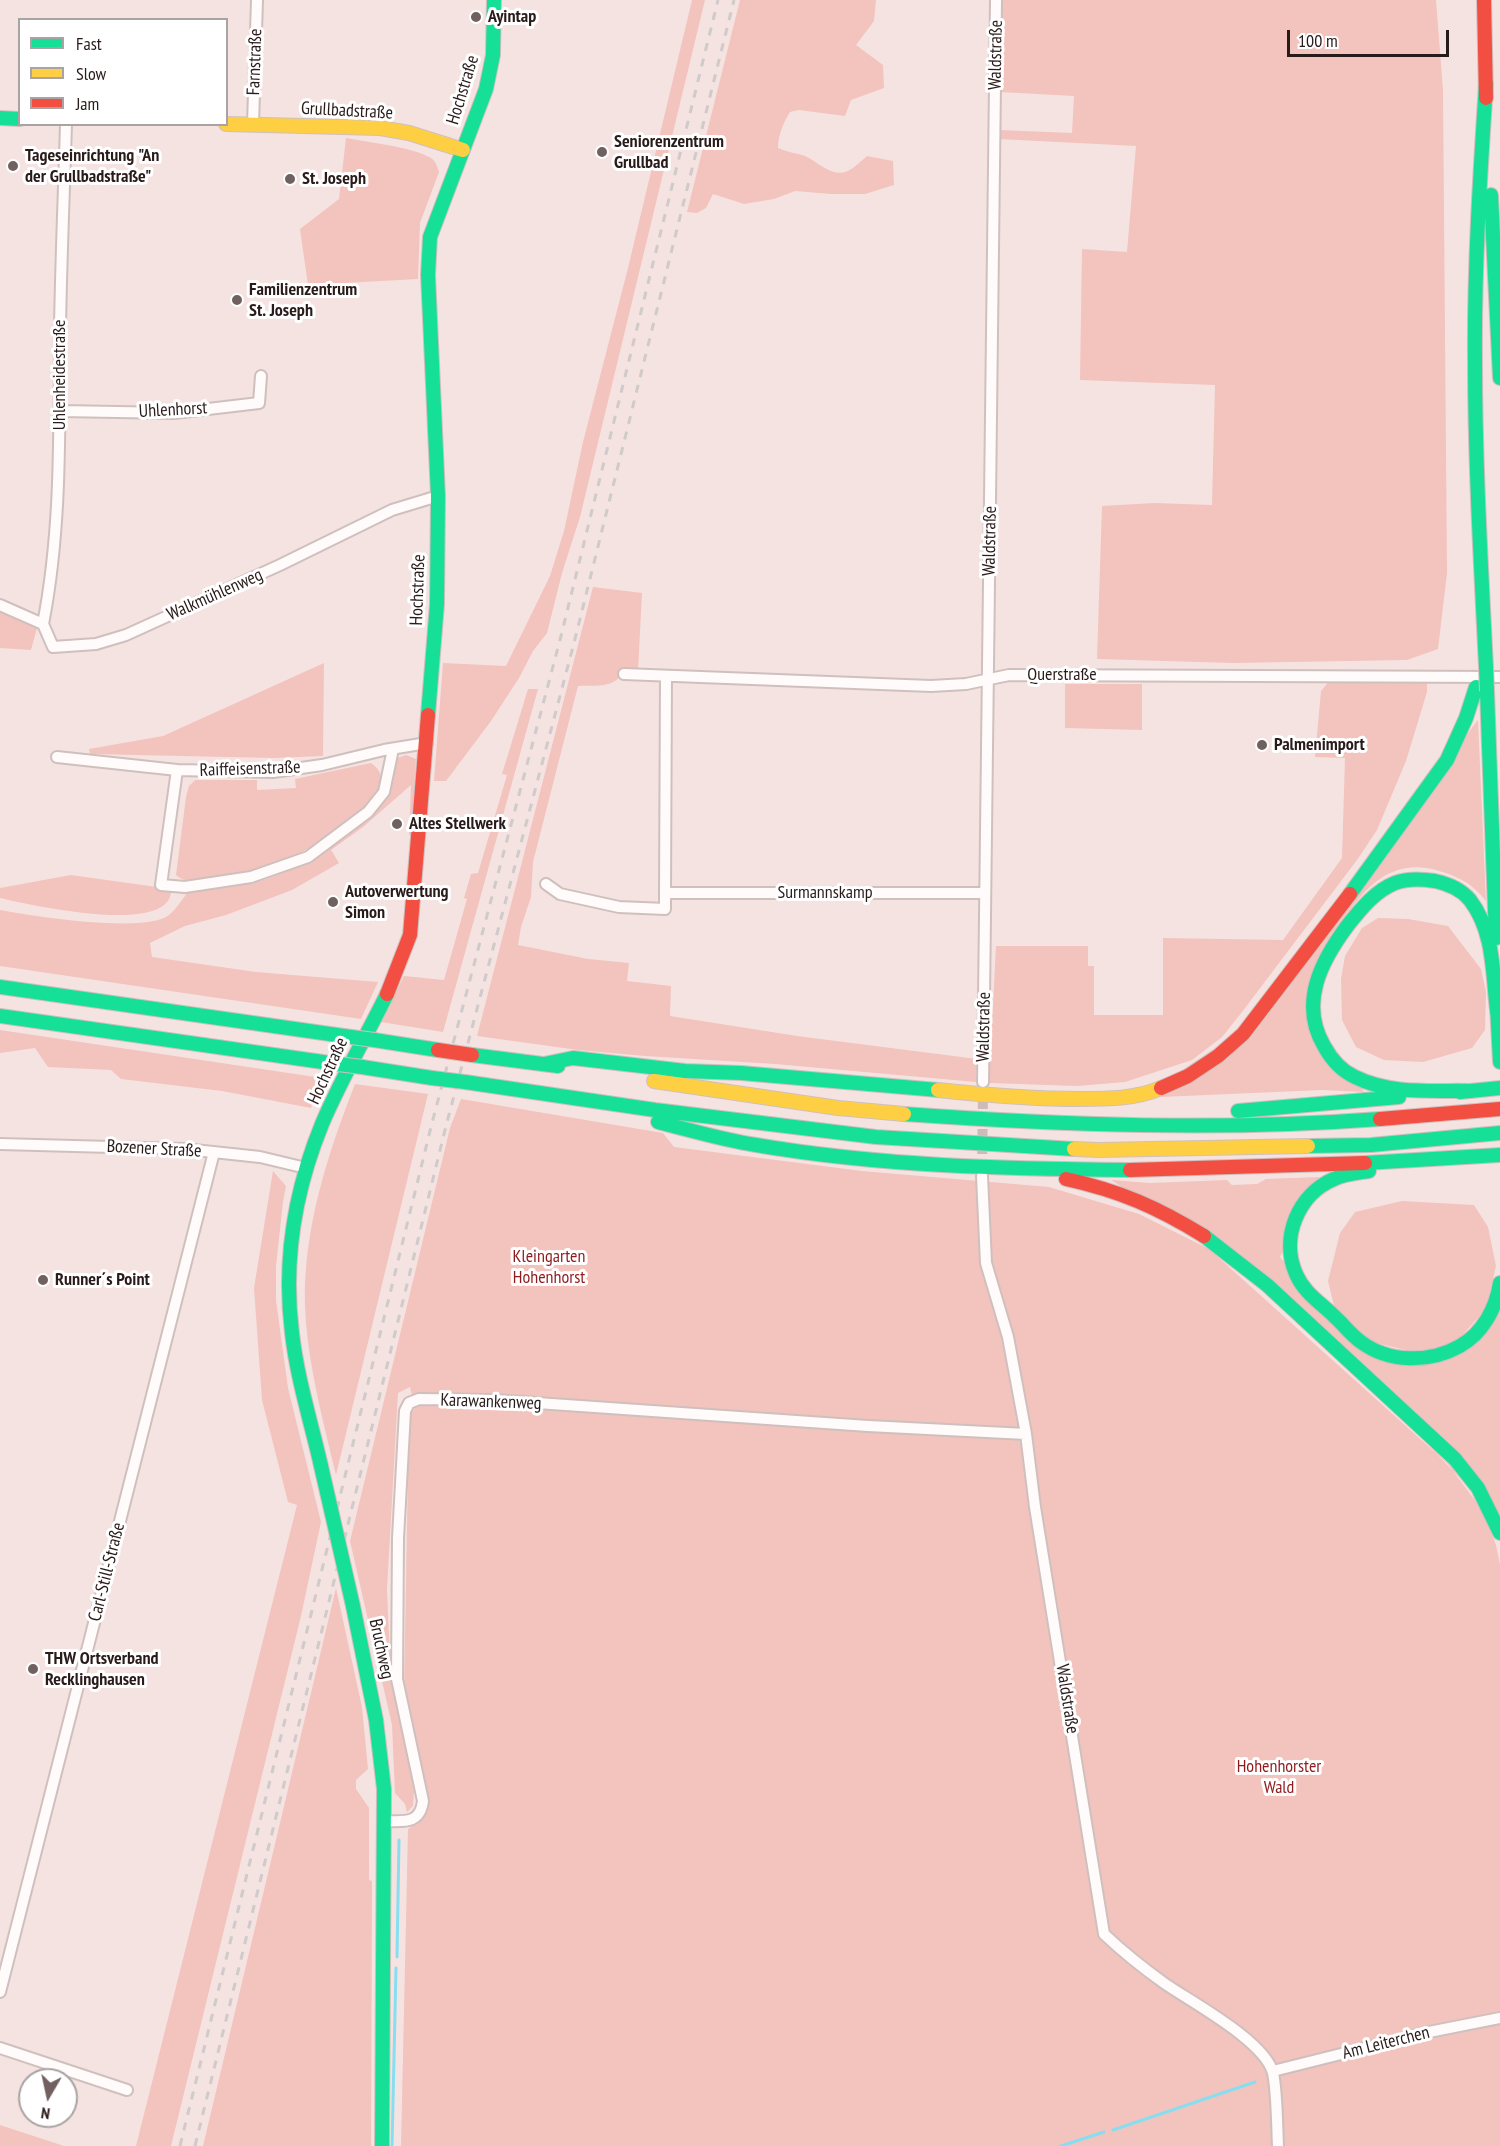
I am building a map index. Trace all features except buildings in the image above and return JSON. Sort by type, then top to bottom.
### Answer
[{"type":"main road","name":"Hochstraße","points":[[306,1168],[334,1097],[402,961],[410,935],[437,604],[438,496],[429,252],[434,223],[486,88],[493,55],[494,0]]},
{"type":"main road","points":[[1484,0],[1500,378]]},
{"type":"main road","points":[[1486,84],[1478,222],[1475,317],[1476,394],[1483,609],[1481,689],[1500,1062]]},
{"type":"main road","points":[[0,118],[18,119]]},
{"type":"main road","name":"Grullbadstraße","points":[[228,124],[380,128],[409,133],[463,150]]},
{"type":"main road","points":[[544,1064],[573,1058],[686,1071],[741,1072],[1035,1099],[1114,1099],[1152,1092],[1188,1076],[1218,1056],[1243,1034],[1354,889],[1447,760],[1481,689]]},
{"type":"main road","points":[[1472,1091],[1380,1086],[1345,1072],[1334,1062],[1318,1034],[1312,1013],[1312,992],[1317,973],[1327,954],[1363,904],[1381,889],[1404,880],[1427,879],[1460,890],[1481,914],[1488,933],[1493,994],[1498,1018]]},
{"type":"main road","points":[[0,987],[840,1108],[1045,1123],[1130,1125],[1352,1120],[1500,1108]]},
{"type":"main road","points":[[0,1016],[655,1110],[876,1137],[1099,1150],[1371,1145],[1500,1133]]},
{"type":"main road","points":[[1130,1125],[1155,1113],[1220,1112],[1500,1088]]},
{"type":"main road","points":[[542,1093],[558,1105],[656,1121],[752,1145],[860,1159],[1088,1182],[1124,1193],[1179,1219],[1213,1241],[1276,1293],[1455,1459],[1478,1488],[1500,1533]]},
{"type":"main road","points":[[988,1172],[1180,1170],[1500,1155]]},
{"type":"main road","points":[[1450,1158],[1418,1167],[1355,1173],[1332,1180],[1311,1193],[1298,1210],[1290,1231],[1288,1252],[1294,1272],[1304,1289],[1363,1344],[1385,1355],[1411,1359],[1433,1357],[1454,1351],[1470,1340],[1486,1322],[1499,1293],[1500,1283]]},
{"type":"main road","name":"Bruchweg","points":[[306,1168],[291,1236],[288,1288],[292,1334],[375,1710],[381,1757],[384,1821],[382,2146]]},
{"type":"street","name":"Farnstraße","points":[[253,124],[257,0]]},
{"type":"street","name":"Waldstraße","points":[[983,1082],[995,253],[996,0]]},
{"type":"street","name":"Uhlenheidestraße","points":[[43,624],[56,539],[66,126]]},
{"type":"street","name":"Uhlenhorst","points":[[60,411],[174,413],[259,403],[261,376]]},
{"type":"street","name":"Walkmühlenweg","points":[[43,624],[53,647],[96,644],[126,635],[280,565],[392,510],[438,496]]},
{"type":"street","points":[[0,605],[43,624]]},
{"type":"street","name":"Querstraße","points":[[624,674],[931,686],[966,684],[1009,675],[1500,677]]},
{"type":"street","points":[[546,884],[560,894],[619,907],[665,909],[666,676]]},
{"type":"street","name":"Raiffeisenstraße","points":[[57,758],[177,770],[273,772],[322,765],[427,743]]},
{"type":"street","name":"Raiffeisenstraße","points":[[177,770],[161,885],[185,887],[251,877],[308,857],[368,812],[384,792],[393,749]]},
{"type":"street","name":"Surmannskamp","points":[[665,893],[985,893]]},
{"type":"street","name":"Bozener Straße","points":[[0,1144],[185,1149],[260,1157],[306,1168]]},
{"type":"street","name":"Carl-Still-Straße","points":[[0,1992],[214,1152]]},
{"type":"street","name":"Waldstraße","points":[[988,1172],[986,1263],[1008,1337],[1026,1434],[1037,1518],[1104,1934],[1164,1983],[1234,2030],[1262,2055],[1273,2071]]},
{"type":"street","name":"Karawankenweg","points":[[384,1821],[411,1820],[420,1813],[423,1801],[397,1679],[398,1538],[405,1411],[409,1403],[419,1400],[494,1400],[868,1426],[1026,1434]]},
{"type":"street","name":"Am Leiterchen","points":[[1273,2071],[1429,2032],[1500,2018]]},
{"type":"street","points":[[0,2048],[128,2090]]},
{"type":"street","points":[[1273,2071],[1278,2146]]},
{"type":"green space","points":[[692,0],[705,0],[580,517],[562,573],[547,633],[533,651],[519,678],[491,721],[446,781],[434,781],[443,663],[506,666],[550,576],[564,531],[583,442],[628,268]]},
{"type":"green space","points":[[740,0],[876,0],[874,21],[856,45],[883,65],[884,88],[851,100],[845,116],[799,110],[790,112],[781,130],[778,148],[805,156],[826,169],[839,173],[854,167],[867,156],[893,161],[894,185],[865,194],[795,191],[774,199],[744,204],[713,194],[706,208],[697,213],[687,212]]},
{"type":"green space","points":[[1002,0],[1436,0],[1443,90],[1447,573],[1438,649],[1407,660],[1233,663],[1097,659],[1102,506],[1154,503],[1212,505],[1215,385],[1080,380],[1082,249],[1127,252],[1136,146],[999,139],[999,130],[1072,133],[1074,96],[1000,92]]},
{"type":"green space","points":[[346,138],[412,150],[431,158],[436,163],[439,172],[420,223],[418,279],[308,285],[300,229],[339,199]]},
{"type":"green space","points":[[593,587],[642,593],[638,670],[625,670],[616,680],[605,685],[578,686],[533,862],[531,897],[521,927],[518,945],[588,959],[629,963],[627,981],[671,986],[670,1016],[797,1036],[977,1059],[976,1082],[775,1064],[578,1050],[477,1036]]},
{"type":"green space","points":[[0,611],[37,628],[31,650],[0,648]]},
{"type":"green space","points":[[324,663],[323,756],[274,758],[90,754],[89,749],[163,736]]},
{"type":"green space","points":[[1330,680],[1427,681],[1427,692],[1406,761],[1377,830],[1357,860],[1222,1037],[1192,1060],[1125,1082],[1077,1086],[989,1083],[996,946],[1088,946],[1088,966],[1094,966],[1094,1015],[1163,1015],[1163,938],[1283,940],[1342,858],[1345,758],[1315,757],[1321,691]]},
{"type":"green space","points":[[1065,684],[1142,684],[1142,730],[1065,728]]},
{"type":"green space","points":[[528,689],[538,689],[443,1032],[381,1022],[404,976],[444,980],[467,899],[464,898],[471,874],[478,873],[507,775],[502,774]]},
{"type":"green space","points":[[1478,720],[1486,901],[1464,881],[1436,870],[1409,868],[1387,875],[1367,890],[1351,910],[1337,933],[1306,1005],[1364,1092],[1322,1090],[1160,1097],[1198,1079]]},
{"type":"green space","points":[[406,755],[416,759],[411,835],[409,835],[411,785],[363,827],[331,850],[339,863],[292,890],[226,915],[185,926],[150,943],[152,957],[256,972],[378,982],[361,1019],[0,966],[0,910],[88,922],[137,923],[169,915],[190,890],[229,887],[266,879],[311,859],[373,814],[387,797],[397,758]]},
{"type":"green space","points":[[371,763],[381,776],[378,792],[365,808],[345,825],[299,854],[266,869],[225,877],[193,881],[184,880],[176,875],[186,797],[189,786],[195,780],[257,780],[257,790],[296,788],[295,779]]},
{"type":"green space","points":[[71,875],[171,889],[166,904],[149,912],[125,915],[66,911],[0,898],[0,888]]},
{"type":"green space","points":[[1378,918],[1408,919],[1448,926],[1481,969],[1486,992],[1485,1030],[1472,1048],[1423,1062],[1384,1060],[1356,1047],[1342,1020],[1341,979],[1345,956],[1362,928]]},
{"type":"green space","points":[[0,1030],[322,1078],[311,1108],[222,1091],[121,1079],[111,1070],[48,1067],[35,1048],[0,1053]]},
{"type":"green space","points":[[355,1084],[428,1094],[336,1475],[316,1391],[309,1348],[305,1277],[319,1192]]},
{"type":"green space","name":"Hohenhorster Wald","points":[[461,1099],[663,1133],[674,1147],[862,1171],[1049,1187],[1139,1214],[1209,1249],[1447,1463],[1483,1511],[1496,1545],[1500,1565],[1500,2146],[401,2146],[408,1829],[423,1815],[427,1795],[404,1691],[409,1417],[415,1408],[410,1387],[398,1393],[387,1589],[391,1679],[414,1791],[413,1806],[407,1812],[405,1804],[395,1793],[392,1725],[350,1541],[450,1128]]},
{"type":"green space","points":[[273,1171],[286,1186],[276,1266],[276,1300],[288,1388],[321,1522],[301,1616],[171,2146],[136,2146],[297,1505],[288,1502],[262,1400],[254,1288]]},
{"type":"green space","points":[[1319,1177],[1280,1257],[1359,1349],[1439,1363],[1500,1301],[1500,1520],[1279,1289],[1111,1180],[1150,1183],[1227,1180],[1232,1185],[1257,1184],[1266,1179]]},
{"type":"green space","points":[[1402,1201],[1474,1205],[1488,1227],[1496,1266],[1486,1309],[1455,1343],[1423,1354],[1372,1342],[1335,1310],[1328,1281],[1340,1233],[1355,1212]]},
{"type":"green space","points":[[336,1588],[362,1707],[368,1769],[356,1780],[356,1789],[369,1808],[369,1880],[372,1881],[371,2146],[203,2146]]},
{"type":"green space","points":[[0,2125],[64,2146],[0,2146]]},
{"type":"waterway","points":[[397,1957],[399,1840]]},
{"type":"waterway","points":[[392,2146],[396,1968]]},
{"type":"waterway","points":[[1113,2130],[1255,2082]]},
{"type":"waterway","points":[[1061,2146],[1104,2132]]},
{"type":"tunnel","points":[[982,1169],[983,1092]]},
{"type":"railway","points":[[180,2146],[432,1123],[560,640],[718,0]]},
{"type":"railway","points":[[195,2146],[446,1126],[574,643],[734,0]]},
{"type":"traffic: fast","points":[[428,715],[437,604],[438,496],[428,275],[430,237],[486,89],[493,55],[494,0]]},
{"type":"traffic: fast","points":[[1486,84],[1475,292],[1477,476],[1486,667]]},
{"type":"traffic: fast","points":[[0,118],[18,119]]},
{"type":"traffic: fast","points":[[1491,195],[1500,378]]},
{"type":"traffic: fast","points":[[1486,667],[1487,691]]},
{"type":"traffic: fast","points":[[1350,894],[1447,760],[1466,718],[1476,687]]},
{"type":"traffic: fast","points":[[1487,691],[1496,938]]},
{"type":"traffic: fast","points":[[1472,1091],[1428,1091],[1383,1087],[1355,1077],[1346,1071],[1330,1055],[1317,1030],[1313,1014],[1316,983],[1338,939],[1375,896],[1388,886],[1400,881],[1415,879],[1435,881],[1459,890],[1470,900],[1478,913],[1492,957],[1498,1018]]},
{"type":"traffic: fast","points":[[0,987],[344,1036]]},
{"type":"traffic: fast","points":[[321,1466],[294,1350],[290,1306],[290,1253],[298,1200],[322,1124],[387,994]]},
{"type":"traffic: fast","points":[[1497,1005],[1500,1062]]},
{"type":"traffic: fast","points":[[0,1016],[330,1063]]},
{"type":"traffic: fast","points":[[344,1036],[374,1040]]},
{"type":"traffic: fast","points":[[374,1040],[438,1050]]},
{"type":"traffic: fast","points":[[472,1055],[558,1066]]},
{"type":"traffic: fast","points":[[544,1064],[573,1058],[685,1071],[741,1073],[938,1090]]},
{"type":"traffic: fast","points":[[330,1063],[362,1067]]},
{"type":"traffic: fast","points":[[362,1067],[432,1078]]},
{"type":"traffic: fast","points":[[432,1078],[465,1082]]},
{"type":"traffic: fast","points":[[465,1082],[655,1110],[876,1137],[1074,1149]]},
{"type":"traffic: fast","points":[[1460,1092],[1500,1088]]},
{"type":"traffic: fast","points":[[1238,1111],[1399,1097]]},
{"type":"traffic: fast","points":[[904,1114],[1082,1124],[1201,1126],[1380,1119]]},
{"type":"traffic: fast","points":[[658,1122],[744,1143],[849,1158],[942,1165],[1130,1170]]},
{"type":"traffic: fast","points":[[1308,1146],[1371,1145],[1500,1133]]},
{"type":"traffic: fast","points":[[1365,1163],[1500,1155]]},
{"type":"traffic: fast","points":[[1369,1171],[1338,1177],[1321,1186],[1311,1195],[1302,1206],[1296,1219],[1290,1246],[1299,1281],[1357,1339],[1372,1349],[1397,1357],[1423,1358],[1448,1352],[1468,1341],[1482,1327],[1492,1310],[1500,1283]]},
{"type":"traffic: fast","points":[[1204,1236],[1267,1285],[1455,1459],[1478,1488],[1500,1533]]},
{"type":"traffic: fast","points":[[321,1466],[353,1606]]},
{"type":"traffic: fast","points":[[353,1606],[376,1720],[384,1789],[382,2146]]},
{"type":"traffic: slow","points":[[228,124],[380,128],[409,133],[463,150]]},
{"type":"traffic: slow","points":[[654,1081],[838,1108],[904,1114]]},
{"type":"traffic: slow","points":[[938,1090],[991,1095],[1090,1099],[1132,1096],[1161,1088]]},
{"type":"traffic: slow","points":[[1074,1149],[1308,1146]]},
{"type":"traffic: jam","points":[[1484,0],[1486,98]]},
{"type":"traffic: jam","points":[[387,994],[410,935],[428,715]]},
{"type":"traffic: jam","points":[[1161,1088],[1188,1076],[1218,1056],[1243,1034],[1350,894]]},
{"type":"traffic: jam","points":[[438,1050],[472,1055]]},
{"type":"traffic: jam","points":[[1380,1119],[1500,1109]]},
{"type":"traffic: jam","points":[[1130,1170],[1365,1163]]},
{"type":"traffic: jam","points":[[1066,1179],[1138,1201],[1204,1236]]},
{"type":"place","name":"Ayintap","points":[[476,17]]},
{"type":"place","name":"Seniorenzentrum Grullbad","points":[[602,152]]},
{"type":"place","name":"Tageseinrichtung \"An der Grullbadstraße\"","points":[[13,166]]},
{"type":"place","name":"St. Joseph","points":[[290,179]]},
{"type":"place","name":"Familienzentrum St. Joseph","points":[[237,300]]},
{"type":"place","name":"Palmenimport","points":[[1262,745]]},
{"type":"place","name":"Altes Stellwerk","points":[[397,824]]},
{"type":"place","name":"Autoverwertung Simon","points":[[333,902]]},
{"type":"place","name":"Runner´s Point","points":[[43,1280]]},
{"type":"place","name":"THW Ortsverband Recklinghausen","points":[[33,1669]]},
{"type":"park label","name":"Kleingarten Hohenhorst","points":[[549,1267]]}]
